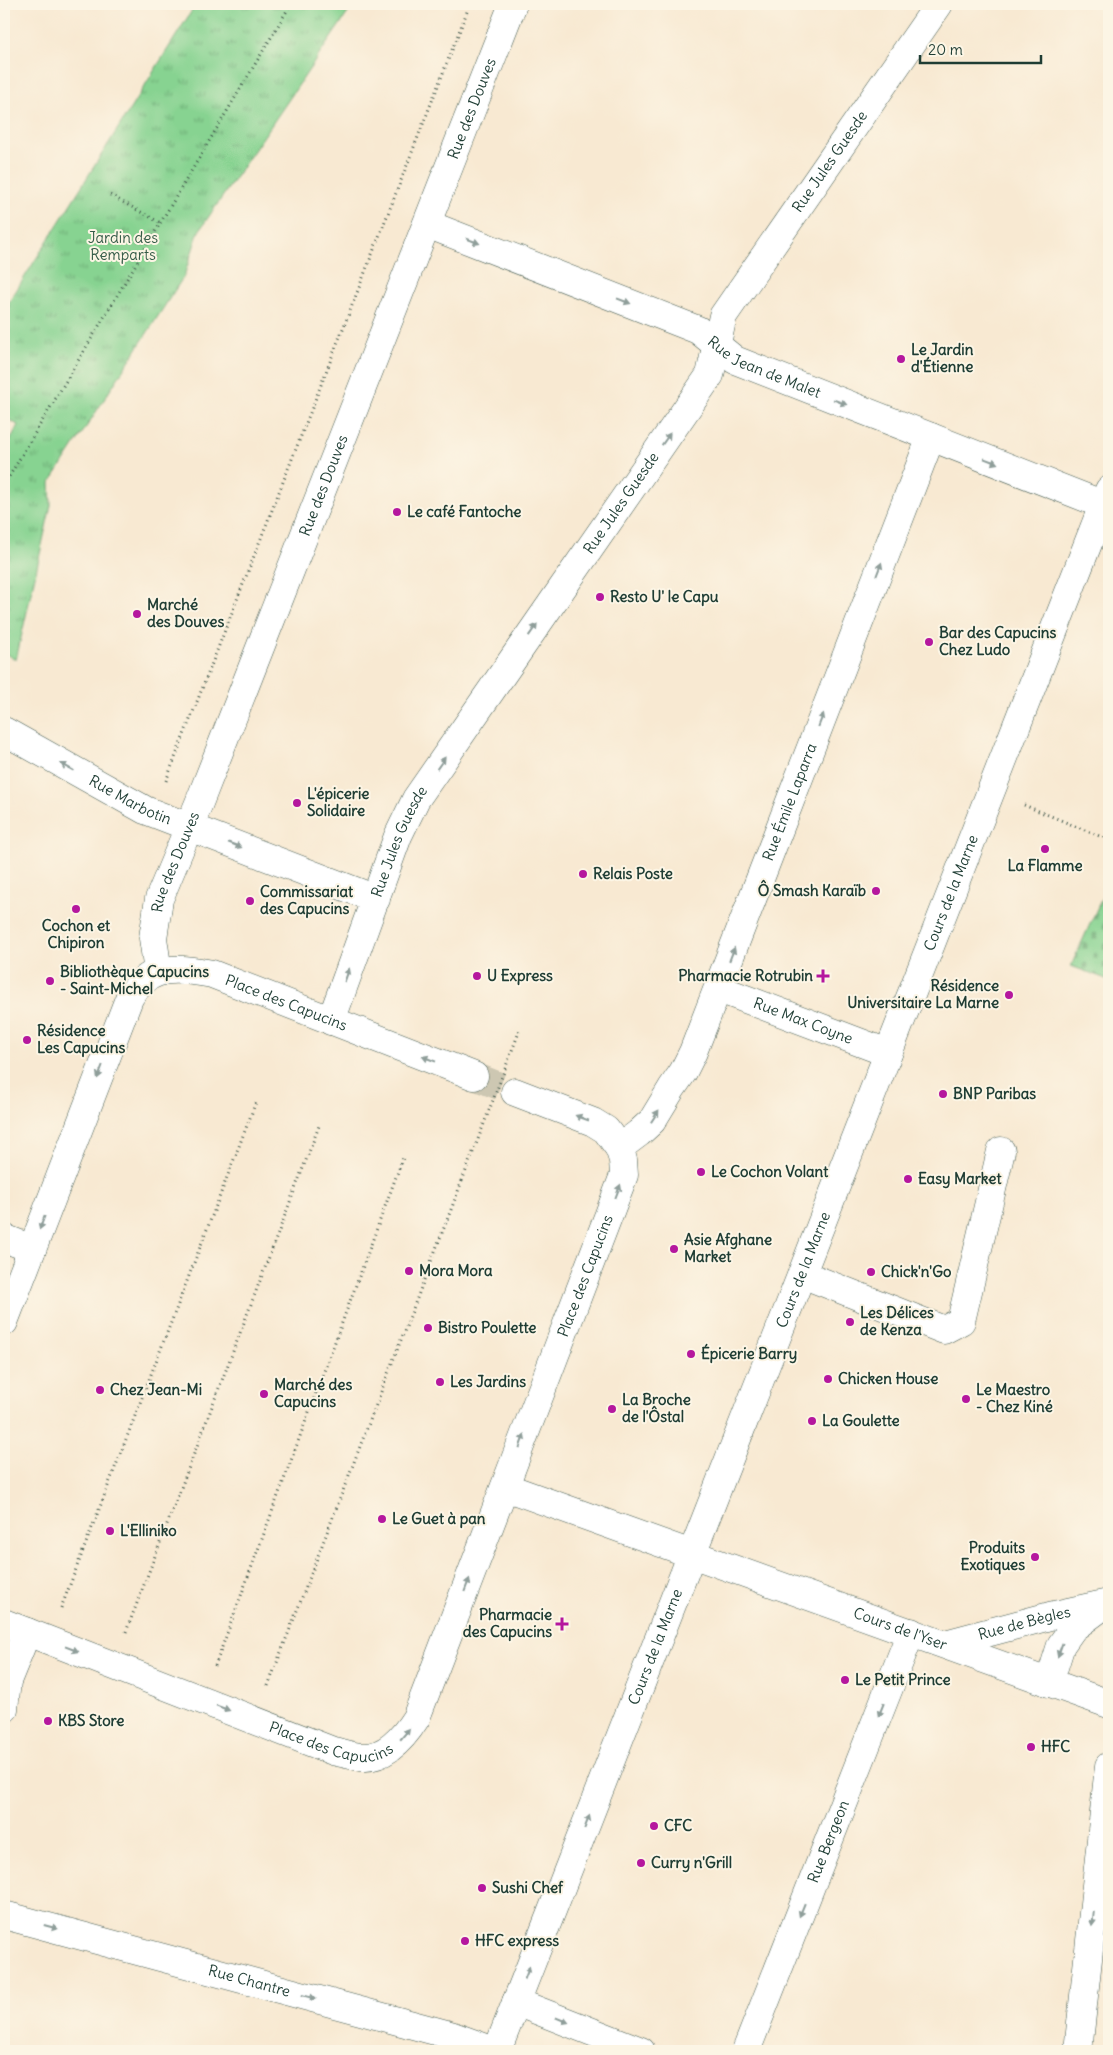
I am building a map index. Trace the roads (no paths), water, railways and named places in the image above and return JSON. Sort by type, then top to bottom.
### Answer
[{"type":"street","name":"Rue des Douves","points":[[158,972],[153,938],[159,899],[189,828],[428,224],[513,4]]},
{"type":"street","name":"Rue Jules Guesde","points":[[331,1021],[398,836],[416,799],[710,375],[723,316],[939,4]]},
{"type":"street","name":"Rue Jean de Malet","points":[[428,224],[698,330],[734,360],[931,437],[1106,497]]},
{"type":"street","name":"Rue Émile Laparra","points":[[619,1148],[640,1133],[652,1121],[694,1052],[931,437]]},
{"type":"street","name":"Cours de la Marne","points":[[495,2051],[516,2002],[1106,497]]},
{"type":"street","name":"Rue Marbotin","points":[[4,731],[153,813],[376,899]]},
{"type":"street","name":"Place des Capucins","points":[[6,1307],[32,1249],[130,996],[143,980],[158,972],[186,969],[212,974],[474,1076]]},
{"type":"street","name":"Rue Max Coyne","points":[[719,989],[888,1053]]},
{"type":"street","name":"Place des Capucins","points":[[15,1627],[333,1751],[362,1757],[385,1752],[404,1737],[416,1718],[624,1175],[624,1160],[619,1148],[606,1130],[592,1122],[515,1092]]},
{"type":"street","points":[[802,1274],[944,1330],[961,1321],[1001,1150]]},
{"type":"street","points":[[4,1238],[32,1249]]},
{"type":"street","points":[[505,1486],[692,1554]]},
{"type":"street","name":"Cours de l'Yser","points":[[692,1554],[1109,1704]]},
{"type":"street","name":"Rue de Bègles","points":[[944,1644],[1107,1603]]},
{"type":"street","name":"Rue de Bègles","points":[[1049,1683],[1061,1645],[1073,1628],[1107,1603]]},
{"type":"street","points":[[4,1709],[15,1627]]},
{"type":"street","name":"Rue Bergeon","points":[[746,2051],[911,1632]]},
{"type":"street","points":[[1078,2051],[1109,1766]]},
{"type":"street","name":"Rue Chantre","points":[[4,1915],[450,2035],[495,2051]]},
{"type":"street","points":[[516,2002],[641,2051]]},
{"type":"tunnel","points":[[474,1076],[515,1092]]},
{"type":"place","name":"Le Jardin d'Étienne","points":[[901,359]]},
{"type":"place","name":"Le café Fantoche","points":[[397,512]]},
{"type":"place","name":"Resto U' le Capu","points":[[600,597]]},
{"type":"place","name":"Marché des Douves","points":[[137,614]]},
{"type":"place","name":"Bar des Capucins Chez Ludo","points":[[929,642]]},
{"type":"place","name":"L'épicerie Solidaire","points":[[297,803]]},
{"type":"place","name":"La Flamme","points":[[1045,849]]},
{"type":"place","name":"Relais Poste","points":[[583,874]]},
{"type":"place","name":"Ô Smash Karaïb","points":[[876,891]]},
{"type":"place","name":"Commissariat des Capucins","points":[[250,901]]},
{"type":"place","name":"Cochon et Chipiron","points":[[76,909]]},
{"type":"place","name":"U Express","points":[[477,976]]},
{"type":"place","name":"Pharmacie Rotrubin","points":[[823,976]]},
{"type":"place","name":"Bibliothèque Capucins - Saint-Michel","points":[[50,981]]},
{"type":"place","name":"Résidence Universitaire La Marne","points":[[1009,995]]},
{"type":"place","name":"Résidence Les Capucins","points":[[27,1040]]},
{"type":"place","name":"BNP Paribas","points":[[943,1094]]},
{"type":"place","name":"Le Cochon Volant","points":[[701,1172]]},
{"type":"place","name":"Easy Market","points":[[908,1179]]},
{"type":"place","name":"Asie Afghane Market","points":[[674,1249]]},
{"type":"place","name":"Mora Mora","points":[[409,1271]]},
{"type":"place","name":"Chick'n'Go","points":[[871,1272]]},
{"type":"place","name":"Les Délices de Kenza","points":[[850,1322]]},
{"type":"place","name":"Bistro Poulette","points":[[428,1328]]},
{"type":"place","name":"Épicerie Barry","points":[[691,1354]]},
{"type":"place","name":"Chicken House","points":[[828,1379]]},
{"type":"place","name":"Les Jardins","points":[[440,1382]]},
{"type":"place","name":"Chez Jean-Mi","points":[[100,1390]]},
{"type":"place","name":"Marché des Capucins","points":[[264,1394]]},
{"type":"place","name":"Le Maestro - Chez Kiné","points":[[966,1399]]},
{"type":"place","name":"La Broche de l'Ôstal","points":[[612,1409]]},
{"type":"place","name":"La Goulette","points":[[812,1421]]},
{"type":"place","name":"Le Guet à pan","points":[[382,1519]]},
{"type":"place","name":"L'Elliniko","points":[[110,1531]]},
{"type":"place","name":"Produits Exotiques","points":[[1035,1557]]},
{"type":"place","name":"Pharmacie des Capucins","points":[[562,1624]]},
{"type":"place","name":"Le Petit Prince","points":[[845,1680]]},
{"type":"place","name":"KBS Store","points":[[48,1721]]},
{"type":"place","name":"HFC","points":[[1031,1747]]},
{"type":"place","name":"CFC","points":[[654,1826]]},
{"type":"place","name":"Curry n'Grill","points":[[641,1863]]},
{"type":"place","name":"Sushi Chef","points":[[482,1888]]},
{"type":"place","name":"HFC express","points":[[465,1941]]},
{"type":"park label","name":"Jardin des Remparts","points":[[123,246]]}]
